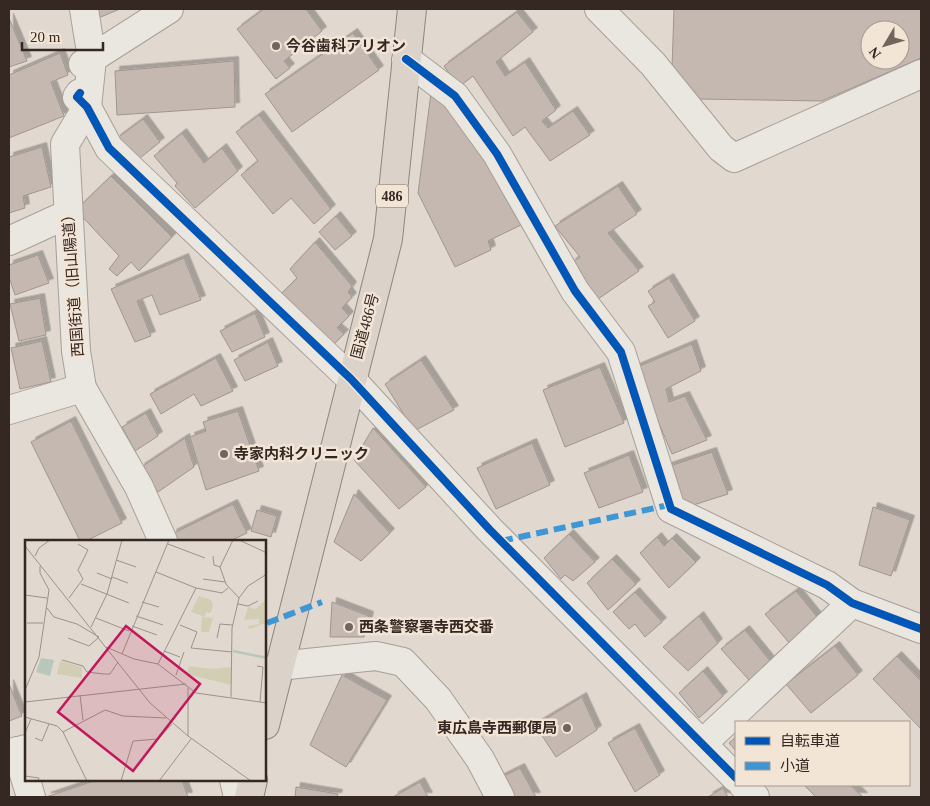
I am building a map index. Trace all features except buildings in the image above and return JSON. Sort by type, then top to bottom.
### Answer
[{"type":"highway","name":"国道486号","points":[[266,720],[278,666],[388,239],[412,9]]},
{"type":"highway","points":[[249,797],[253,781]]},
{"type":"street","name":"西国街道（旧山陽道）","points":[[84,9],[87,62],[83,100],[65,144],[76,351],[82,388],[139,487],[163,540]]},
{"type":"street","points":[[87,62],[169,9]]},
{"type":"street","points":[[599,9],[653,64],[722,148],[734,158],[921,74]]},
{"type":"street","points":[[406,59],[455,96],[486,139],[575,291],[621,352],[671,509],[827,585],[852,603],[921,629]]},
{"type":"street","points":[[83,100],[109,148],[351,379],[490,530],[735,777]]},
{"type":"street","points":[[9,241],[68,214]]},
{"type":"street","points":[[9,410],[82,388]]},
{"type":"street","points":[[702,744],[852,603]]},
{"type":"street","points":[[278,666],[376,656],[403,662],[438,699],[480,759],[500,797]]},
{"type":"street","points":[[17,751],[25,777]]},
{"type":"street","points":[[26,781],[31,797]]},
{"type":"street","points":[[234,781],[238,797]]},
{"type":"street","points":[[743,786],[755,797]]},
{"type":"marked path","points":[[501,541],[669,505]]},
{"type":"marked path","points":[[267,623],[322,602]]},
{"type":"cycle path","points":[[406,59],[455,96],[497,154],[575,291],[621,352],[671,509],[827,585],[852,603],[921,629]]},
{"type":"cycle path","points":[[80,93],[77,97],[87,107],[109,148],[351,379],[490,530],[735,777]]},
{"type":"place","name":"今谷歯科アリオン","points":[[276,46]]},
{"type":"place","name":"寺家内科クリニック","points":[[224,454]]},
{"type":"place","name":"西条警察署寺西交番","points":[[349,627]]},
{"type":"place","name":"東広島寺西郵便局","points":[[567,728]]}]
